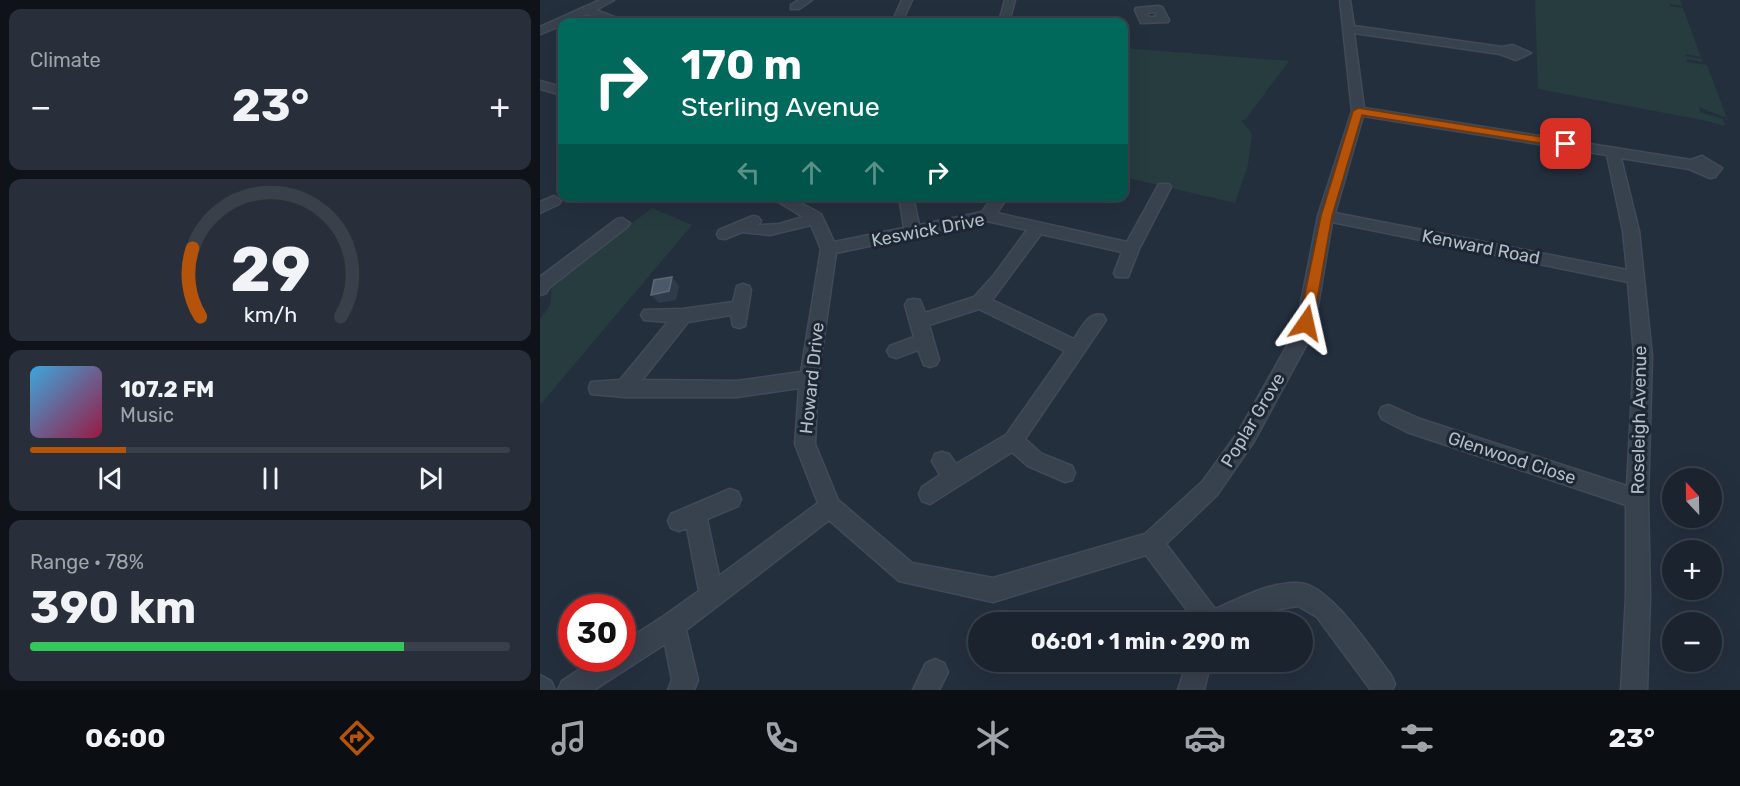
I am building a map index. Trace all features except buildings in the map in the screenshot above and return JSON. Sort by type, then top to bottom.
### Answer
[{"type":"street","points":[[568,18],[609,0]]},
{"type":"street","points":[[899,18],[907,0]]},
{"type":"street","points":[[1005,18],[1010,0]]},
{"type":"street","name":"Poplar Grove","points":[[1210,488],[1246,437],[1300,340],[1306,323],[1326,216],[1358,111],[1345,0]]},
{"type":"street","points":[[586,10],[607,18]]},
{"type":"street","points":[[540,31],[558,23]]},
{"type":"street","points":[[1350,29],[1502,51]]},
{"type":"street","points":[[540,85],[558,90]]},
{"type":"street","points":[[1358,111],[1693,165]]},
{"type":"street","name":"Roseleigh Avenue","points":[[1613,152],[1631,231],[1643,356],[1637,500],[1638,597],[1634,690]]},
{"type":"street","points":[[1122,273],[1131,249],[1164,187]]},
{"type":"street","points":[[785,201],[816,218],[829,249]]},
{"type":"street","points":[[907,201],[912,232]]},
{"type":"street","points":[[987,216],[998,201]]},
{"type":"street","name":"Keswick Drive","points":[[829,249],[987,216],[1131,249]]},
{"type":"street","name":"Kenward Road","points":[[1326,216],[1636,278]]},
{"type":"street","points":[[725,234],[748,224],[751,230],[783,230],[816,218]]},
{"type":"street","points":[[540,289],[544,283],[622,223]]},
{"type":"street","points":[[980,302],[1000,279],[1038,226]]},
{"type":"street","name":"Howard Drive","points":[[829,249],[809,380],[805,444],[830,507],[908,573],[993,590],[1151,543],[1210,488]]},
{"type":"street","points":[[930,360],[917,313],[980,302],[1077,349]]},
{"type":"street","points":[[650,315],[683,316],[741,306]]},
{"type":"street","points":[[624,390],[683,316]]},
{"type":"street","points":[[930,494],[948,469],[1013,441],[1097,320]]},
{"type":"street","points":[[896,351],[926,340]]},
{"type":"street","points":[[598,388],[624,390],[737,389],[809,380]]},
{"type":"street","name":"Glenwood Close","points":[[1389,413],[1414,426],[1637,500]]},
{"type":"street","points":[[1013,441],[1035,460],[1065,473]]},
{"type":"street","points":[[712,596],[687,518],[730,500]]},
{"type":"street","points":[[636,648],[673,625],[830,507]]},
{"type":"street","points":[[1151,543],[1204,612]]},
{"type":"street","points":[[1235,612],[1266,599],[1300,594],[1325,609],[1382,684]]},
{"type":"street","points":[[673,625],[685,680],[681,690]]},
{"type":"street","points":[[571,690],[599,672]]},
{"type":"street","points":[[1191,690],[1196,672]]},
{"type":"green space","points":[[1535,0],[1680,0],[1683,6],[1670,4],[1670,6],[1683,8],[1701,57],[1685,54],[1685,56],[1702,59],[1703,62],[1687,59],[1687,62],[1707,65],[1727,118],[1699,107],[1700,112],[1723,119],[1725,126],[1538,89]]},
{"type":"green space","points":[[1128,48],[1289,61],[1245,120],[1241,120],[1252,134],[1248,165],[1235,203],[1128,178]]},
{"type":"green space","points":[[652,208],[692,225],[540,405],[540,319],[550,306],[552,284]]},
{"type":"route","points":[[1306,323],[1326,216],[1358,111],[1566,144]]}]
